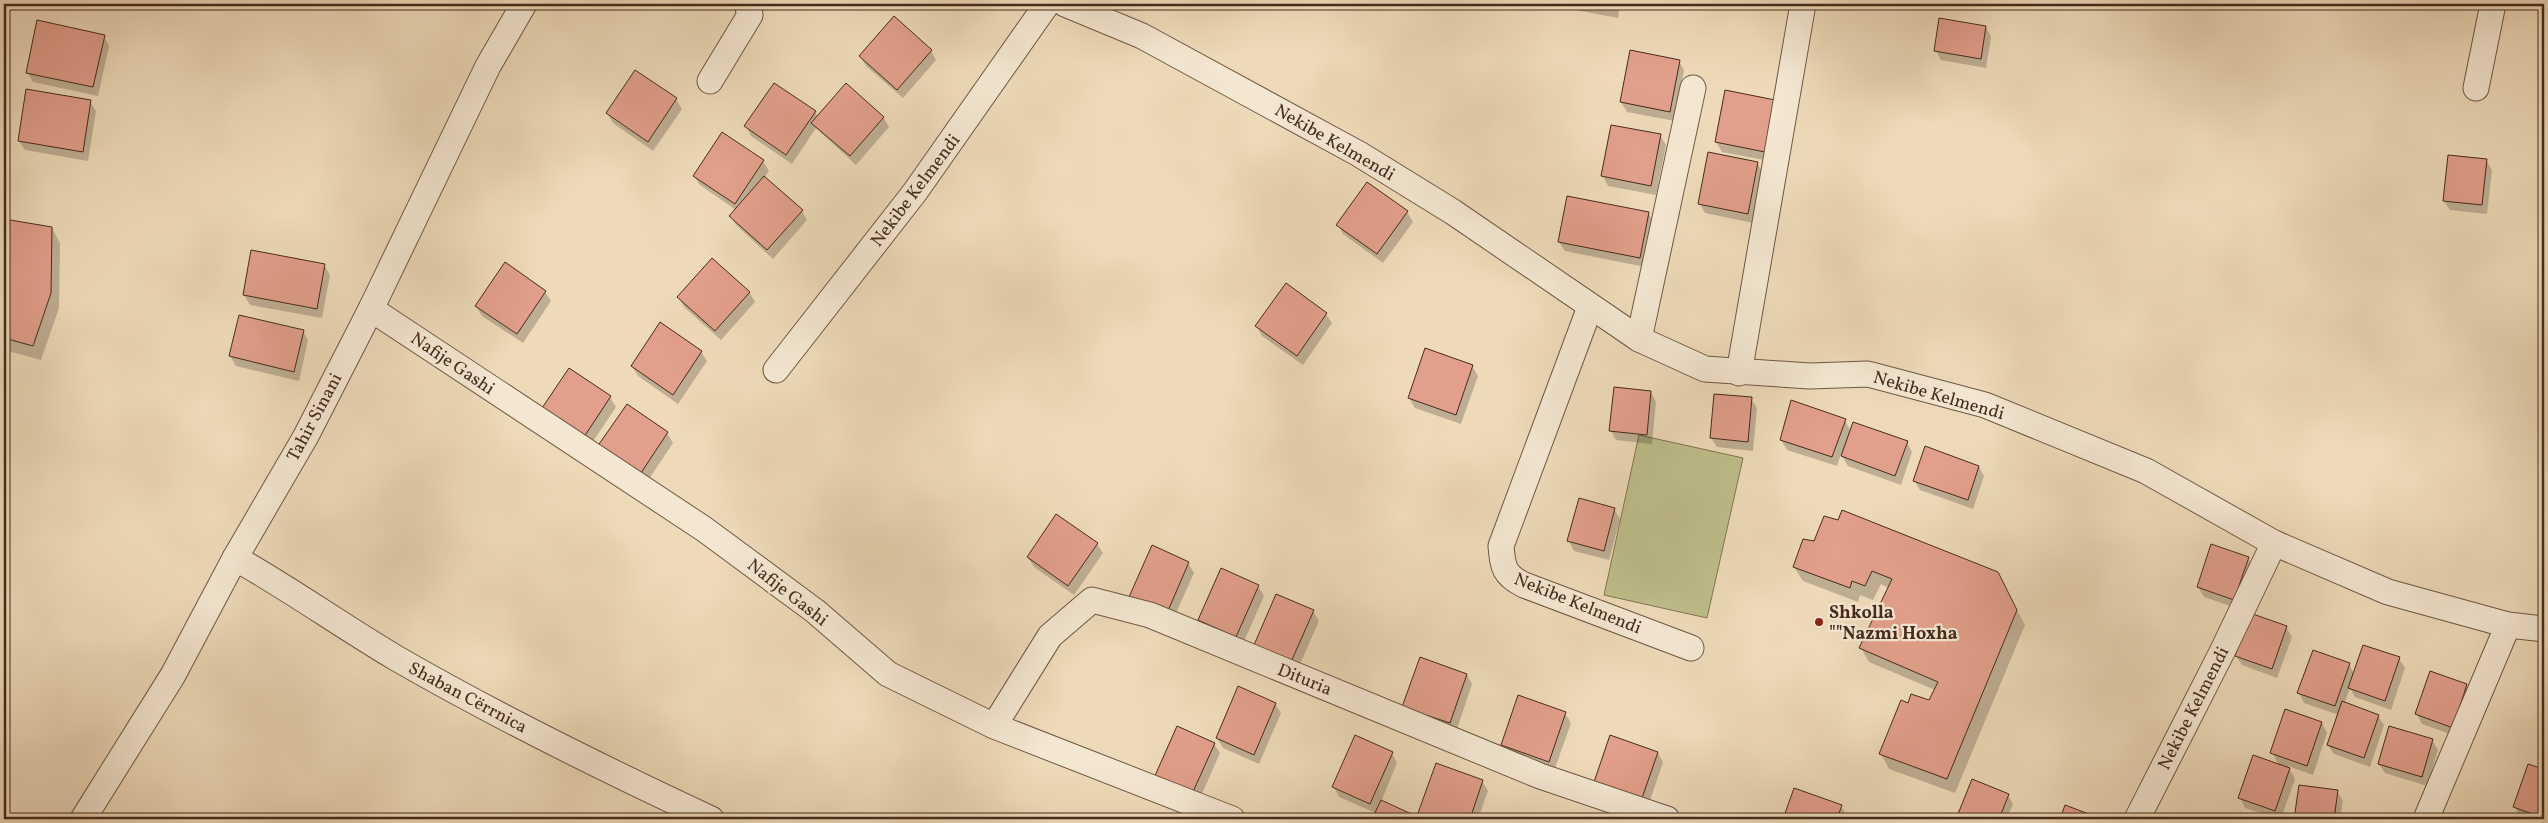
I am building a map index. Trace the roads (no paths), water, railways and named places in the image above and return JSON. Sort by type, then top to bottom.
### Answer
[{"type":"street","name":"Tahir Sinani","points":[[84,819],[173,675],[235,558],[306,436],[371,310],[488,66],[524,4]]},
{"type":"street","points":[[710,81],[750,15],[747,4]]},
{"type":"street","name":"Nekibe Kelmendi","points":[[776,370],[915,192],[1047,4]]},
{"type":"street","name":"Nekibe Kelmendi","points":[[1065,4],[1142,36],[1359,154],[1453,212],[1639,339],[1705,369],[1739,373],[1810,376],[1868,374],[1986,404],[2146,471],[2274,543],[2388,592],[2508,625],[2544,629]]},
{"type":"street","points":[[1739,373],[1803,4]]},
{"type":"street","points":[[2476,88],[2492,4]]},
{"type":"street","points":[[1639,339],[1693,88]]},
{"type":"street","name":"Nekibe Kelmendi","points":[[1590,307],[1501,546],[1503,566],[1510,578],[1524,585],[1691,648]]},
{"type":"street","name":"Nafije Gashi","points":[[371,310],[704,528],[815,611],[888,674],[994,726],[1232,819]]},
{"type":"street","name":"Nekibe Kelmendi","points":[[2137,819],[2223,650],[2274,543]]},
{"type":"street","name":"Shaban Cërrnica","points":[[235,558],[288,588],[396,658],[594,764],[711,819]]},
{"type":"street","name":"Dituria","points":[[994,726],[1050,636],[1092,600],[1150,615],[1540,776],[1667,819]]},
{"type":"street","points":[[2426,819],[2508,625]]},
{"type":"place","name":"Shkolla \"\"Nazmi Hoxha","points":[[1819,622]]}]
